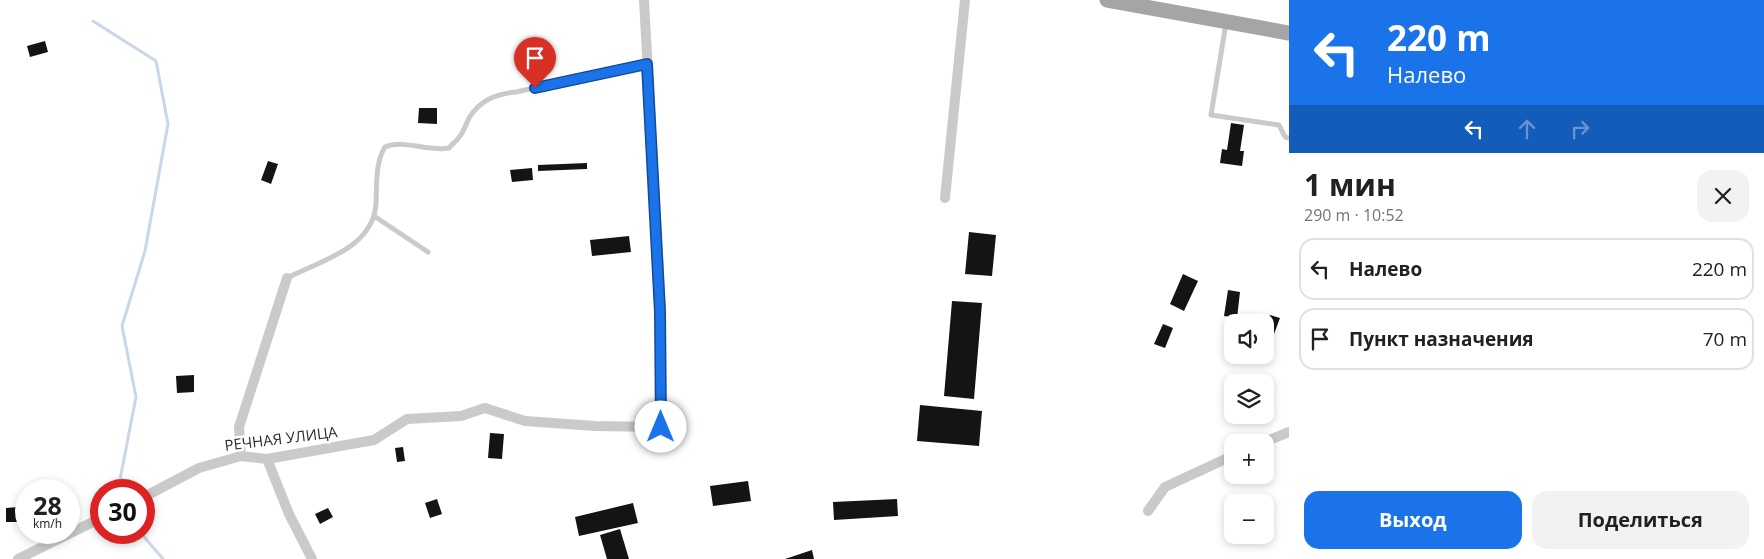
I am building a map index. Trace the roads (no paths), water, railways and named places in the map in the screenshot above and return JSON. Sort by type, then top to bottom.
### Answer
[{"type":"main road","points":[[1108,0],[1289,33]]},
{"type":"street","points":[[644,0],[647,64]]},
{"type":"street","points":[[945,198],[965,0]]},
{"type":"street","name":"РЕЧНАЯ УЛИЦА","points":[[155,491],[199,468],[241,456],[267,459],[374,440],[407,419],[461,416],[485,408],[525,421],[595,426],[661,427],[660,312],[647,64]]},
{"type":"street","points":[[241,456],[239,428],[287,278]]},
{"type":"street","points":[[1274,438],[1289,432]]},
{"type":"street","points":[[267,459],[289,514],[312,559]]},
{"type":"street","points":[[1148,511],[1164,487],[1224,460]]},
{"type":"street","points":[[18,559],[90,523]]},
{"type":"lane","points":[[1226,23],[1211,115],[1278,126],[1285,137],[1289,138]]},
{"type":"lane","points":[[287,278],[321,264],[347,250],[362,234],[374,216],[379,161],[385,147],[402,145],[434,150],[449,148],[460,137],[473,113],[488,98],[647,64]]},
{"type":"lane","points":[[374,216],[428,252]]},
{"type":"waterway","points":[[93,21],[156,61],[168,124],[145,251],[122,326],[136,397],[120,479]]},
{"type":"waterway","points":[[150,544],[163,559]]}]
